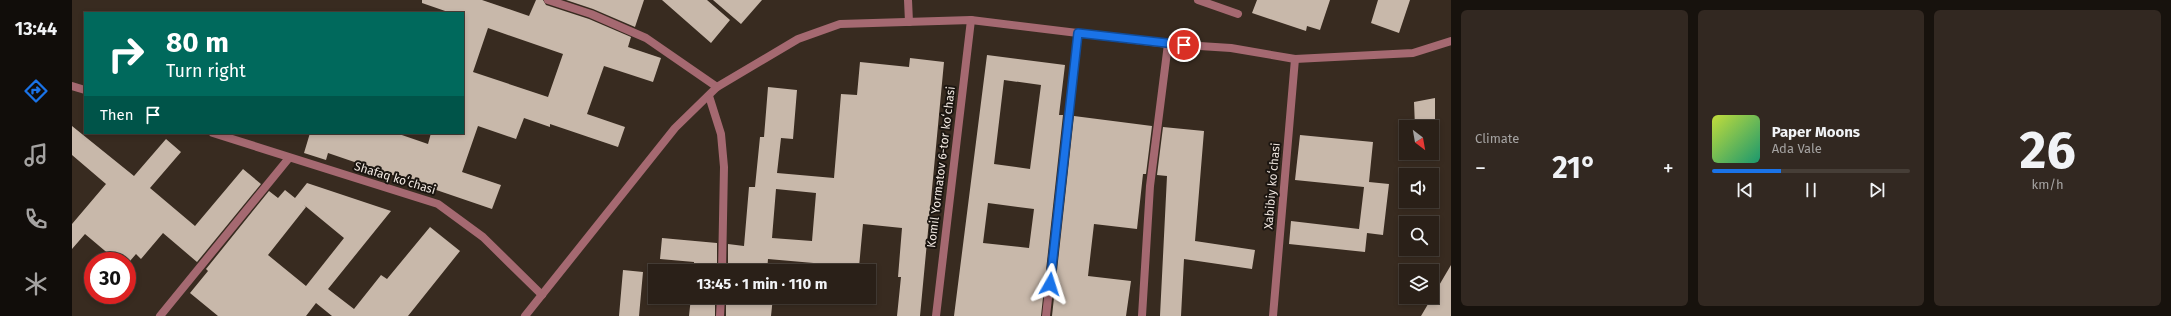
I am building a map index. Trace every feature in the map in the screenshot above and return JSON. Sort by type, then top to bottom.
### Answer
[{"type":"street","points":[[548,0],[591,14],[646,38],[717,87]]},
{"type":"street","points":[[908,0],[910,22]]},
{"type":"street","points":[[1198,0],[1238,14]]},
{"type":"street","points":[[525,316],[675,128],[717,87],[798,39],[840,24],[971,20],[1168,44],[1231,48],[1295,59],[1413,53],[1451,41]]},
{"type":"street","name":"Komil Yormatov 6-tor koʻchasi","points":[[936,316],[971,20]]},
{"type":"street","points":[[1046,316],[1078,33]]},
{"type":"street","points":[[1142,316],[1150,186],[1168,44]]},
{"type":"street","name":"Xabibiy koʻchasi","points":[[1273,316],[1295,59]]},
{"type":"street","points":[[72,86],[84,90]]},
{"type":"street","points":[[709,96],[721,134],[724,167],[722,264]]},
{"type":"street","name":"Shafaq koʻchasi","points":[[216,134],[438,204],[483,237],[542,295]]},
{"type":"street","points":[[160,316],[289,158]]},
{"type":"street","points":[[720,316],[721,304]]},
{"type":"building","points":[[422,0],[482,0],[529,16],[536,0],[543,0],[546,5],[589,19],[631,37],[628,47],[661,58],[653,82],[604,66],[587,114],[625,127],[618,147],[550,124],[550,127],[524,118],[516,139],[478,126],[462,172],[501,185],[492,209],[328,153],[326,160],[304,153],[310,134],[399,134],[428,144],[431,134],[464,134],[464,12],[448,12],[422,3]],"holes":[[[488,28],[563,54],[548,97],[473,72]]]},
{"type":"building","points":[[566,0],[644,0],[635,27],[593,9]]},
{"type":"building","points":[[662,0],[707,0],[730,20],[711,43]]},
{"type":"building","points":[[713,0],[762,0],[741,24]]},
{"type":"building","points":[[1257,0],[1330,0],[1320,30],[1307,26],[1306,31],[1252,13]]},
{"type":"building","points":[[1378,0],[1410,0],[1399,33],[1371,23]]},
{"type":"building","points":[[987,55],[1065,65],[1059,115],[1063,115],[1041,316],[954,316]],"holes":[[[1004,80],[1041,85],[1030,169],[994,164]],[[988,203],[1034,209],[1029,248],[983,243]]]},
{"type":"building","points":[[910,58],[944,62],[920,316],[897,316],[901,277],[898,277],[902,228],[863,224],[859,264],[825,264],[768,259],[768,264],[728,264],[728,244],[744,246],[749,187],[755,187],[760,137],[764,137],[768,87],[797,90],[793,139],[781,138],[777,173],[834,178],[841,94],[857,95],[860,62],[909,67]],"holes":[[[776,189],[816,193],[812,241],[772,238]]]},
{"type":"building","points":[[1435,98],[1435,120],[1415,120],[1414,102]]},
{"type":"building","points":[[1074,116],[1152,126],[1146,174],[1143,174],[1137,229],[1094,224],[1088,276],[1131,281],[1126,316],[1052,316]]},
{"type":"building","points":[[72,126],[134,176],[166,139],[181,152],[150,188],[195,226],[243,169],[261,184],[197,262],[163,233],[141,259],[136,252],[106,252],[85,234],[72,249],[72,224],[106,184],[72,155]]},
{"type":"building","points":[[1163,127],[1204,131],[1195,241],[1255,250],[1252,269],[1184,259],[1181,316],[1160,316],[1167,176],[1157,175]]},
{"type":"building","points":[[1300,135],[1373,142],[1369,182],[1389,184],[1383,235],[1367,233],[1365,252],[1289,244],[1291,221],[1359,229],[1364,187],[1295,180]]},
{"type":"building","points":[[307,183],[391,211],[328,289],[354,309],[381,275],[387,279],[430,227],[460,251],[408,316],[332,316],[316,303],[306,316],[218,316],[190,293],[208,271],[206,269],[269,191],[278,198],[285,190],[295,198]],"holes":[[[304,205],[344,238],[306,286],[268,255],[306,207]]]},
{"type":"building","points":[[662,238],[717,243],[717,264],[694,264],[694,262],[660,259]]},
{"type":"building","points":[[1451,265],[1451,316],[1421,316],[1428,304],[1439,304],[1439,285]]},
{"type":"building","points":[[623,270],[643,272],[639,316],[619,316]]},
{"type":"building","points":[[690,304],[715,304],[715,316],[689,316]]},
{"type":"building","points":[[726,304],[772,304],[771,316],[726,316]]},
{"type":"route","points":[[1050,284],[1078,33],[1184,45]]}]
